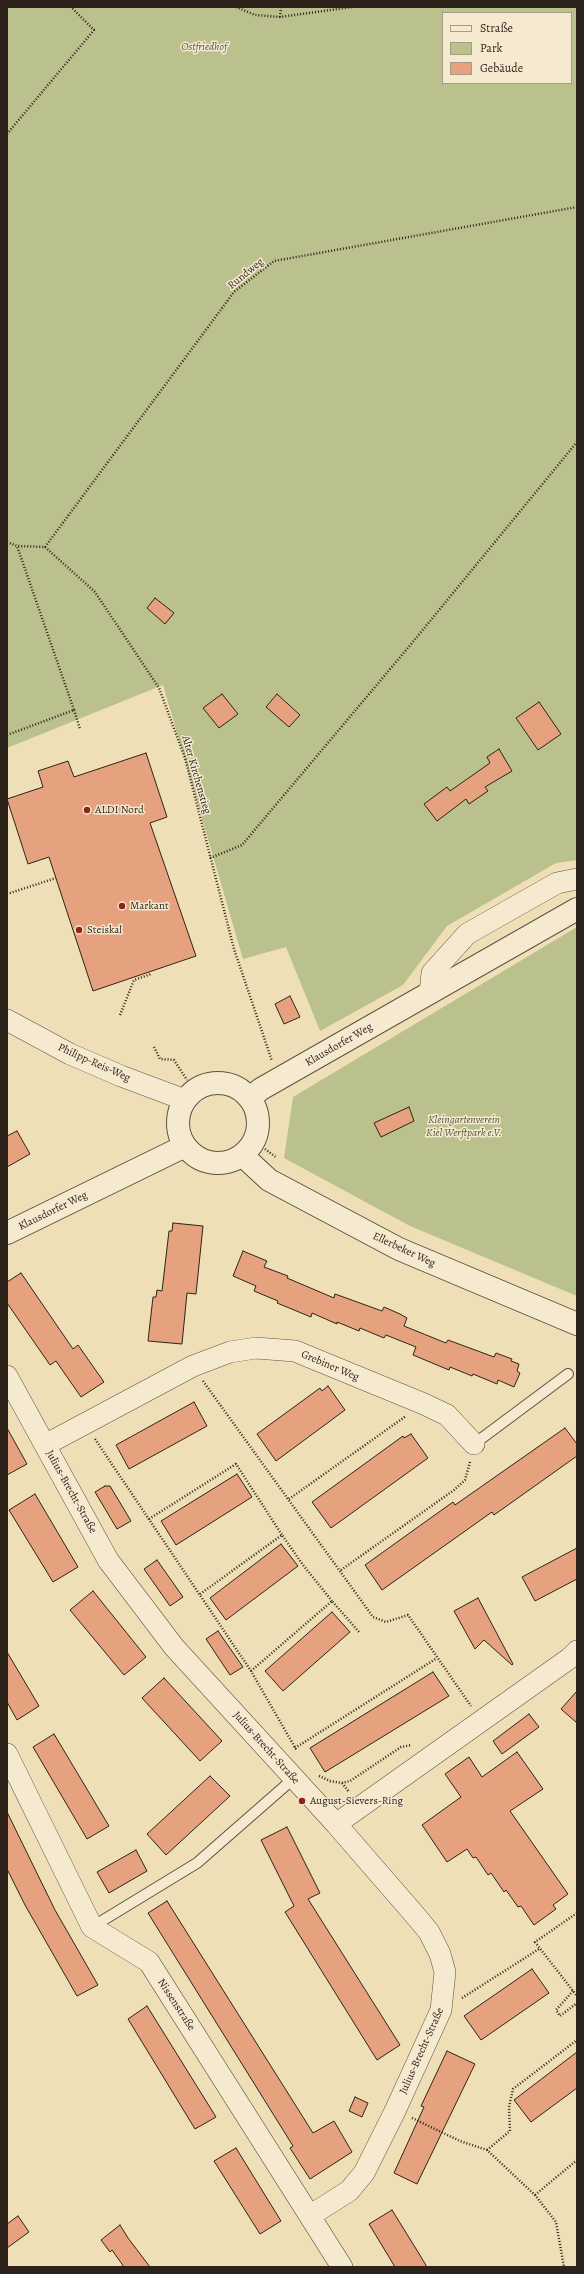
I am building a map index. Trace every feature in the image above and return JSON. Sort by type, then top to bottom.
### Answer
[{"type":"street","points":[[430,993],[432,973],[467,934],[557,883],[577,880]]},
{"type":"street","name":"Klausdorfer Weg","points":[[250,1098],[261,1089],[577,909]]},
{"type":"street","name":"Philipp-Reis-Weg","points":[[7,1020],[70,1054],[121,1076],[189,1095]]},
{"type":"street","points":[[213,1082],[234,1085],[250,1098],[257,1112],[258,1123],[247,1150],[227,1162],[211,1162],[196,1157],[185,1146],[179,1135],[177,1123],[179,1111],[189,1095],[213,1082]]},
{"type":"street","name":"Klausdorfer Weg","points":[[7,1233],[170,1155],[185,1146]]},
{"type":"street","name":"Ellerbeker Weg","points":[[247,1150],[269,1180],[399,1250],[577,1324]]},
{"type":"street","name":"Grebiner Weg","points":[[45,1445],[193,1366],[230,1352],[256,1348],[295,1351],[424,1404],[447,1415],[474,1444]]},
{"type":"street","name":"Julius-Brecht-Straße","points":[[7,1376],[108,1560],[174,1647],[293,1779],[336,1824],[429,1932],[440,1954],[445,1972],[441,2010],[395,2111],[364,2173],[349,2191],[311,2215]]},
{"type":"street","points":[[336,1824],[577,1651]]},
{"type":"street","points":[[7,1754],[92,1927]]},
{"type":"street","name":"Nissenstraße","points":[[92,1927],[149,1962],[311,2215],[342,2267]]},
{"type":"lane","points":[[474,1444],[568,1374]]},
{"type":"lane","points":[[92,1927],[197,1862],[293,1779]]},
{"type":"path","points":[[7,134],[94,30],[71,7]]},
{"type":"path","points":[[236,7],[254,15],[280,17],[352,7]]},
{"type":"path","points":[[280,17],[281,7]]},
{"type":"path","name":"Rundweg","points":[[45,547],[234,292],[274,261],[577,207]]},
{"type":"path","points":[[210,858],[242,845],[412,643],[577,442]]},
{"type":"path","points":[[7,542],[17,546],[45,547]]},
{"type":"path","points":[[17,546],[80,729]]},
{"type":"path","name":"Alter Kirchenstieg","points":[[45,547],[95,592],[159,688],[185,758],[234,948],[270,1057],[281,1078]]},
{"type":"path","points":[[7,735],[74,710]]},
{"type":"path","points":[[7,894],[56,878]]},
{"type":"path","points":[[120,1015],[134,980],[151,974]]},
{"type":"path","points":[[154,1047],[160,1059],[174,1060],[189,1095]]},
{"type":"path","points":[[247,1150],[270,1151],[280,1162]]},
{"type":"path","points":[[193,1366],[288,1499],[341,1570],[373,1617],[386,1622],[408,1615],[481,1721]]},
{"type":"path","points":[[288,1499],[424,1404]]},
{"type":"path","points":[[85,1424],[200,1594],[250,1672],[299,1754]]},
{"type":"path","points":[[341,1570],[465,1480],[474,1444]]},
{"type":"path","points":[[149,1519],[236,1464],[303,1566],[359,1632]]},
{"type":"path","points":[[200,1594],[282,1535]]},
{"type":"path","points":[[250,1672],[332,1601]]},
{"type":"path","points":[[295,1748],[438,1658]]},
{"type":"path","points":[[316,1775],[330,1781],[342,1783],[350,1781],[401,1747],[431,1742],[438,1751]]},
{"type":"path","points":[[577,1913],[535,1942],[577,1996]]},
{"type":"path","points":[[441,2010],[472,1992],[539,1948]]},
{"type":"path","points":[[573,1991],[556,2010],[560,2016],[577,2003]]},
{"type":"path","points":[[487,2150],[510,2131],[509,2107],[513,2090],[577,2040]]},
{"type":"path","points":[[395,2111],[456,2139],[487,2150],[535,2194],[556,2222],[564,2267]]},
{"type":"path","points":[[535,2194],[577,2160]]},
{"type":"green space","name":"Ostfriedhof","points":[[7,7],[577,7],[577,860],[556,863],[447,926],[403,985],[320,1031],[286,947],[243,959],[163,685],[7,748]]},
{"type":"green space","name":"Kleingartenverein Kiel Werftpark e.V.","points":[[577,927],[577,1296],[410,1226],[284,1158],[293,1097]]},
{"type":"building","points":[[155,598],[174,613],[165,624],[147,608]]},
{"type":"building","points":[[222,694],[238,714],[219,728],[203,708]]},
{"type":"building","points":[[277,694],[300,715],[289,727],[266,707]]},
{"type":"building","points":[[539,702],[561,734],[538,750],[516,718]]},
{"type":"building","points":[[499,749],[512,771],[485,787],[488,791],[469,804],[466,799],[437,821],[424,804],[447,787],[450,791],[490,763],[487,757]]},
{"type":"building","points":[[146,753],[167,817],[150,823],[196,956],[93,991],[49,857],[28,864],[7,799],[43,787],[38,771],[68,761],[74,777]]},
{"type":"building","points":[[290,996],[300,1017],[284,1024],[275,1004]]},
{"type":"building","points":[[409,1107],[414,1121],[381,1137],[374,1123]]},
{"type":"building","points":[[17,1131],[30,1154],[7,1167],[7,1136]]},
{"type":"building","points":[[173,1223],[203,1226],[196,1294],[187,1293],[182,1344],[148,1341],[153,1297],[156,1297],[157,1290],[162,1291],[169,1231],[172,1231]]},
{"type":"building","points":[[243,1251],[267,1261],[264,1267],[288,1276],[287,1278],[334,1298],[335,1294],[382,1311],[384,1307],[400,1314],[407,1318],[404,1326],[446,1343],[448,1340],[494,1357],[496,1353],[512,1359],[511,1361],[519,1364],[517,1371],[520,1373],[514,1387],[498,1380],[497,1384],[473,1374],[472,1376],[450,1367],[449,1370],[413,1355],[416,1347],[386,1335],[384,1338],[360,1328],[359,1331],[337,1322],[337,1324],[312,1313],[311,1317],[277,1303],[278,1301],[254,1291],[256,1286],[233,1276]]},
{"type":"building","points":[[21,1273],[73,1349],[78,1345],[104,1382],[81,1397],[56,1361],[50,1365],[7,1303],[7,1282]]},
{"type":"building","points":[[328,1386],[345,1410],[276,1461],[257,1434],[320,1388],[322,1391]]},
{"type":"building","points":[[194,1402],[207,1426],[129,1469],[116,1445]]},
{"type":"building","points":[[7,1428],[27,1464],[7,1475]]},
{"type":"building","points":[[565,1428],[577,1444],[577,1456],[494,1515],[492,1512],[382,1590],[365,1565],[453,1502],[455,1505]]},
{"type":"building","points":[[411,1434],[428,1458],[331,1528],[312,1502],[403,1436],[404,1438]]},
{"type":"building","points":[[237,1474],[252,1497],[176,1545],[161,1521]]},
{"type":"building","points":[[105,1486],[110,1486],[131,1521],[117,1529],[95,1492]]},
{"type":"building","points":[[35,1494],[78,1567],[53,1582],[9,1510]]},
{"type":"building","points":[[281,1544],[298,1566],[226,1620],[210,1598]]},
{"type":"building","points":[[577,1548],[577,1579],[535,1601],[522,1577]]},
{"type":"building","points":[[157,1560],[183,1597],[170,1606],[144,1569]]},
{"type":"building","points":[[93,1591],[146,1657],[124,1675],[70,1610]]},
{"type":"building","points":[[478,1598],[513,1664],[512,1665],[484,1640],[475,1649],[454,1611]]},
{"type":"building","points":[[332,1612],[350,1632],[283,1691],[265,1671]]},
{"type":"building","points":[[218,1631],[243,1667],[230,1675],[206,1639]]},
{"type":"building","points":[[7,1652],[39,1706],[17,1720],[7,1702]]},
{"type":"building","points":[[433,1672],[449,1696],[325,1772],[310,1748]]},
{"type":"building","points":[[164,1678],[222,1741],[200,1761],[142,1698]]},
{"type":"building","points":[[577,1691],[577,1723],[561,1709]]},
{"type":"building","points":[[529,1714],[539,1727],[502,1754],[493,1741]]},
{"type":"building","points":[[54,1734],[109,1826],[87,1839],[33,1747]]},
{"type":"building","points":[[517,1752],[543,1789],[510,1811],[568,1894],[553,1905],[556,1909],[534,1925],[521,1906],[518,1907],[506,1890],[504,1892],[491,1873],[488,1875],[476,1857],[473,1858],[467,1849],[447,1862],[422,1825],[461,1797],[445,1774],[469,1757],[482,1777]]},
{"type":"building","points":[[210,1776],[230,1796],[166,1855],[147,1834]]},
{"type":"building","points":[[7,1812],[55,1910],[98,1985],[77,1996],[25,1905],[7,1869]]},
{"type":"building","points":[[287,1827],[320,1893],[308,1899],[400,2045],[377,2060],[285,1912],[294,1906],[261,1840]]},
{"type":"building","points":[[136,1850],[147,1871],[109,1893],[97,1872]]},
{"type":"building","points":[[167,1901],[313,2133],[334,2121],[352,2152],[310,2179],[290,2148],[293,2146],[148,1913]]},
{"type":"building","points":[[532,1969],[549,1993],[481,2040],[464,2016]]},
{"type":"building","points":[[147,2006],[216,2117],[195,2129],[128,2019]]},
{"type":"building","points":[[447,2051],[475,2064],[417,2184],[394,2173],[424,2107],[421,2106]]},
{"type":"building","points":[[577,2052],[577,2088],[531,2122],[514,2100]]},
{"type":"building","points":[[355,2097],[368,2103],[362,2117],[349,2111]]},
{"type":"building","points":[[236,2148],[281,2221],[260,2234],[214,2161]]},
{"type":"building","points":[[392,2210],[427,2267],[395,2267],[369,2224]]},
{"type":"building","points":[[18,2216],[29,2232],[7,2248],[7,2224]]},
{"type":"building","points":[[120,2225],[150,2267],[124,2267],[112,2250],[110,2252],[101,2240]]},
{"type":"place","name":"ALDI Nord","points":[[87,810]]},
{"type":"place","name":"Markant","points":[[122,906]]},
{"type":"place","name":"Steiskal","points":[[79,930]]},
{"type":"place","name":"August-Sievers-Ring","points":[[302,1801]]}]
